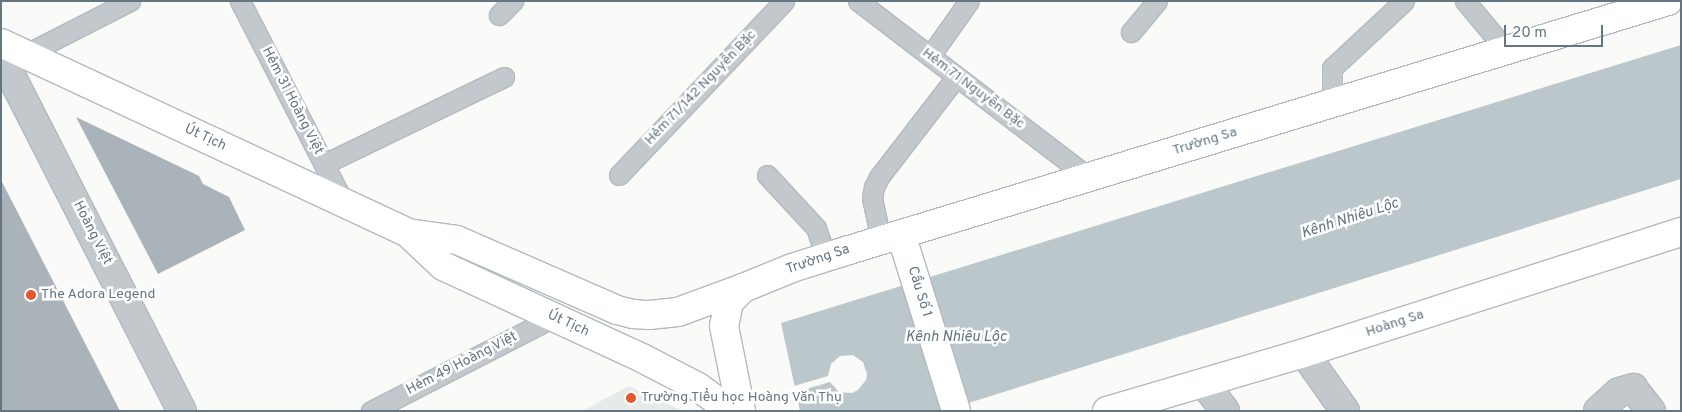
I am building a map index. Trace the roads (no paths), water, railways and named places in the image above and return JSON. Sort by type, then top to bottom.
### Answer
[{"type":"street","name":"Trường Sa","points":[[617,310],[649,316],[678,312],[826,257],[1506,50],[1621,8],[1668,1]]},
{"type":"street","name":"Út Tịch","points":[[1,43],[14,55],[343,201],[408,233],[443,266],[642,358],[698,387],[731,411]]},
{"type":"street","name":"Hoàng Việt","points":[[14,55],[182,411]]},
{"type":"street","name":"Hoàng Sa","points":[[1107,411],[1304,353],[1681,232]]},
{"type":"street","name":"Út Tịch","points":[[408,233],[457,240],[617,310]]},
{"type":"street","name":"Cầu Số 1","points":[[891,237],[909,260],[956,411]]},
{"type":"street","name":"Trường Sa","points":[[742,411],[724,336],[724,318],[729,302],[744,288]]},
{"type":"street","points":[[1304,353],[1345,411]]},
{"type":"street","points":[[1204,383],[1225,411]]},
{"type":"street","points":[[1598,411],[1619,392],[1633,388],[1652,411]]},
{"type":"lane","points":[[14,55],[130,1]]},
{"type":"lane","name":"Hẻm 31 Hoàng Việt","points":[[240,1],[343,201]]},
{"type":"lane","points":[[499,15],[513,1]]},
{"type":"lane","name":"Hẻm 71/142 Nguyễn Bặc","points":[[619,176],[784,1]]},
{"type":"lane","name":"Hẻm 71 Nguyễn Bặc","points":[[858,1],[1088,177]]},
{"type":"lane","points":[[930,56],[969,1]]},
{"type":"lane","points":[[1131,32],[1157,1]]},
{"type":"lane","points":[[1332,103],[1332,68],[1404,1]]},
{"type":"lane","points":[[1465,1],[1506,50]]},
{"type":"lane","points":[[324,164],[504,76]]},
{"type":"lane","points":[[891,237],[872,198],[874,187],[879,177],[956,77]]},
{"type":"lane","points":[[767,175],[816,228],[826,257]]},
{"type":"lane","name":"Hẻm 49 Hoàng Việt","points":[[371,411],[554,318]]},
{"type":"water","name":"Kênh Nhiêu Lộc","points":[[1681,45],[1681,179],[943,411],[800,411],[781,323]]},
{"type":"place","name":"The Adora Legend","points":[[31,295]]},
{"type":"place","name":"Trường Tiểu học Hoàng Văn Thụ","points":[[631,398]]}]
